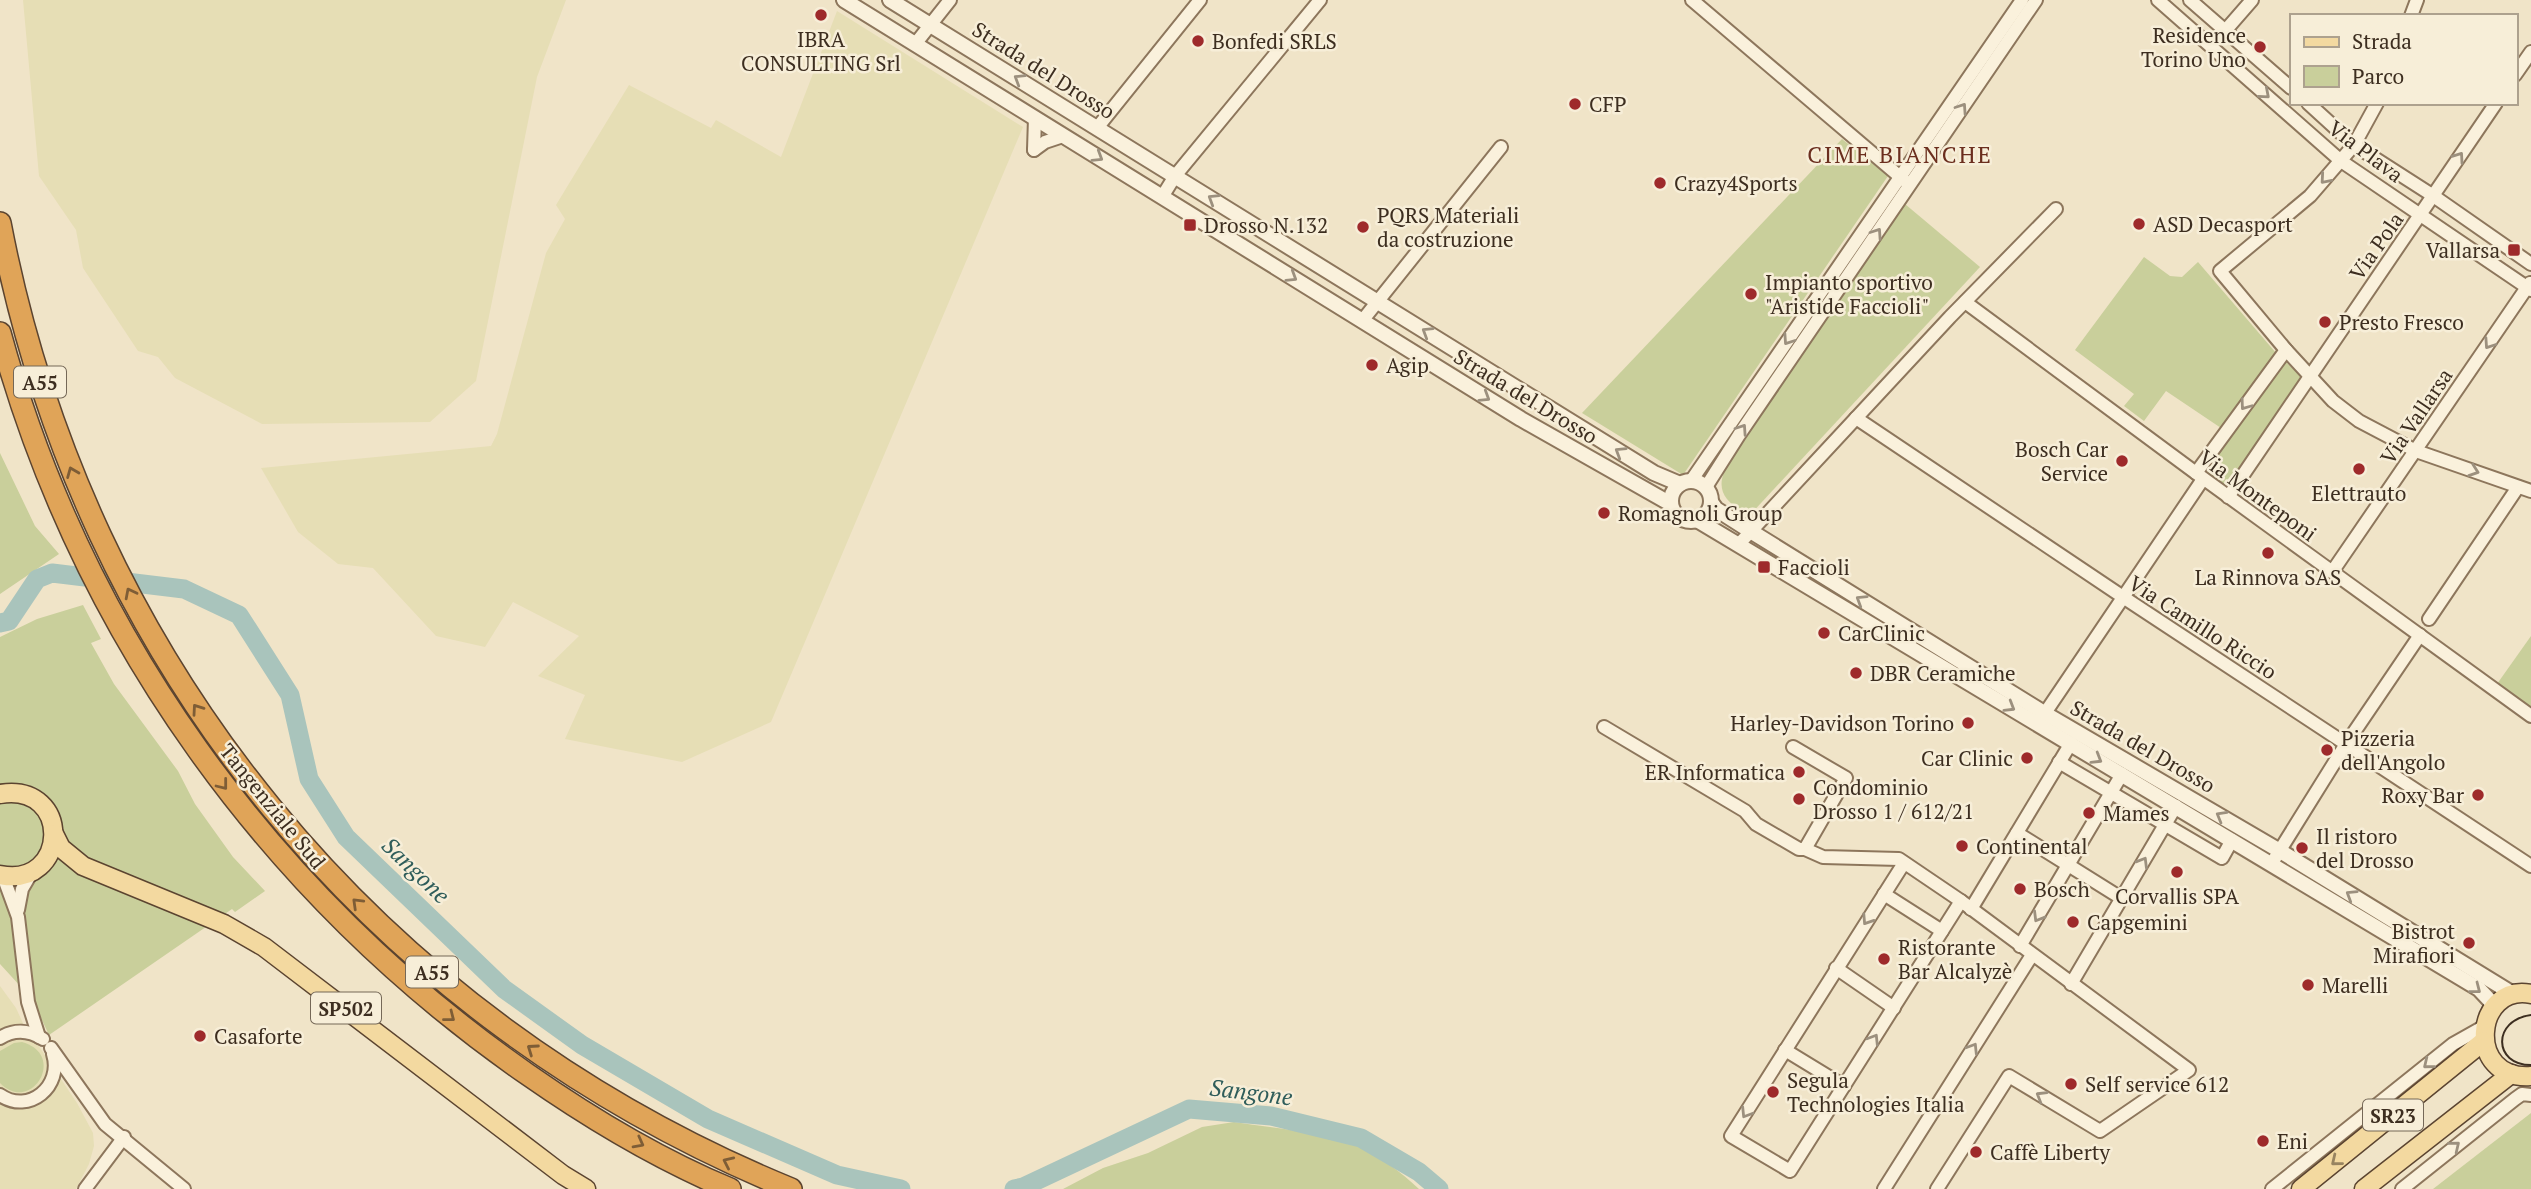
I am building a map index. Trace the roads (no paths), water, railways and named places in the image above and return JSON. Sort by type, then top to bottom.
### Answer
[{"type":"highway","name":"Tangenziale Sud","points":[[0,223],[12,284],[50,416],[78,488],[162,651],[195,706],[271,808],[349,896],[450,988],[515,1037],[604,1097],[696,1147],[791,1189]]},
{"type":"highway","name":"Tangenziale Sud","points":[[0,333],[41,461],[76,541],[131,647],[201,756],[289,866],[346,926],[449,1017],[557,1095],[634,1140],[730,1189]]},
{"type":"main road","name":"SP502","points":[[0,794],[22,794],[41,804],[48,813],[61,848],[83,866],[224,924],[248,937],[295,969],[563,1175],[586,1189]]},
{"type":"main road","points":[[36,870],[52,849],[54,834]]},
{"type":"main road","name":"SP502","points":[[1,876],[23,876],[36,870],[83,866]]},
{"type":"main road","name":"SR23","points":[[2301,1189],[2484,1034],[2495,1006],[2525,992]]},
{"type":"main road","points":[[2484,1034],[2488,1054],[2494,1062],[2511,1074],[2531,1076]]},
{"type":"main road","name":"SR23","points":[[2364,1189],[2511,1074]]},
{"type":"street","name":"Strada del Drosso","points":[[890,0],[1654,473],[1685,482]]},
{"type":"street","points":[[916,43],[950,0]]},
{"type":"street","points":[[1097,128],[1200,0]]},
{"type":"street","points":[[1162,197],[1175,176],[1320,0]]},
{"type":"street","points":[[1692,0],[1905,181]]},
{"type":"street","points":[[1706,487],[2022,0]]},
{"type":"street","points":[[1706,487],[1712,502],[1707,514],[1697,520],[1681,518],[1675,513],[1671,504],[1672,493],[1685,482],[2036,0]]},
{"type":"street","name":"Via Plava","points":[[2158,0],[2341,161],[2530,286]]},
{"type":"street","points":[[2190,0],[2290,88]]},
{"type":"street","points":[[2225,31],[2252,0]]},
{"type":"street","name":"Strada del Drosso","points":[[852,2],[1063,136],[1521,419],[1671,504]]},
{"type":"street","points":[[2193,30],[2206,14]]},
{"type":"street","points":[[2517,72],[2531,52]]},
{"type":"street","name":"Via Plava","points":[[2310,105],[2354,145],[2531,264]]},
{"type":"street","points":[[2376,105],[2354,145],[2310,196],[2220,271],[2333,401],[2359,421],[2416,451],[2525,489],[2429,619]]},
{"type":"street","name":"Via Pola","points":[[2228,497],[2495,105]]},
{"type":"street","points":[[1035,118],[1034,150],[1045,142],[1063,136]]},
{"type":"street","points":[[1362,321],[1501,147]]},
{"type":"street","points":[[1739,544],[1965,302],[2056,209]]},
{"type":"street","name":"Via Vallarsa","points":[[2332,572],[2530,286]]},
{"type":"street","name":"Via Monteponi","points":[[1965,302],[2199,476],[2531,716]]},
{"type":"street","points":[[2041,718],[2123,597],[2199,476],[2286,350]]},
{"type":"street","points":[[1446,373],[1459,352]]},
{"type":"street","name":"Via Camillo Riccio","points":[[1856,418],[2531,866]]},
{"type":"street","points":[[1685,482],[1706,487]]},
{"type":"street","name":"Strada del Drosso","points":[[1712,502],[1716,509],[2041,718],[2071,743],[2232,839],[2276,857],[2479,989],[2495,1006]]},
{"type":"street","name":"Strada del Drosso","points":[[1697,520],[2276,857],[2525,992]]},
{"type":"street","points":[[2276,857],[2346,744],[2420,635]]},
{"type":"street","points":[[1605,727],[1745,811],[1762,827],[1799,849],[1823,857],[1883,860],[1895,858],[1904,863],[1962,908],[2020,946],[2189,1070],[2100,1131],[2008,1076],[1937,1189]]},
{"type":"street","name":"Strada del Drosso","points":[[1785,1049],[1731,1136],[1790,1171],[1942,931],[2017,834],[2071,743]]},
{"type":"street","points":[[1793,747],[1846,778],[1805,849]]},
{"type":"street","points":[[2059,762],[2222,858],[2232,839]]},
{"type":"street","name":"Strada del Drosso","points":[[2020,946],[2122,774]]},
{"type":"street","name":"Strada del Drosso","points":[[2071,984],[2176,806]]},
{"type":"street","points":[[2017,834],[2121,898]]},
{"type":"street","points":[[1844,1086],[1785,1049],[1904,863]]},
{"type":"street","points":[[36,870],[22,888],[18,917],[28,1002],[39,1037]]},
{"type":"street","points":[[1,876],[18,917]]},
{"type":"street","points":[[1884,894],[1942,931]]},
{"type":"street","points":[[1884,1189],[2032,955]]},
{"type":"street","points":[[1836,968],[1894,1008]]},
{"type":"street","points":[[0,1038],[16,1032],[27,1032],[39,1037],[51,1048],[105,1124],[184,1189]]},
{"type":"street","points":[[2272,1189],[2453,1044],[2484,1034]]},
{"type":"street","points":[[0,1095],[14,1101],[25,1101],[45,1092],[55,1073],[56,1064],[51,1048]]},
{"type":"street","points":[[2402,1189],[2515,1099],[2522,1094],[2531,1095]]},
{"type":"street","points":[[2339,1136],[2359,1142]]},
{"type":"street","points":[[85,1189],[124,1138]]},
{"type":"waterway","name":"Sangone","points":[[0,623],[9,621],[37,579],[52,573],[184,589],[239,615],[290,695],[309,779],[346,837],[504,989],[582,1045],[708,1119],[837,1175],[901,1189]]},
{"type":"waterway","name":"Sangone","points":[[1014,1189],[1189,1109],[1271,1116],[1361,1138],[1419,1172],[1439,1189]]},
{"type":"tram line","points":[[2531,1015],[2509,1025],[2502,1042],[2509,1058],[2531,1065]]},
{"type":"place","name":"IBRA CONSULTING Srl","points":[[821,15]]},
{"type":"place","name":"Bonfedi SRLS","points":[[1198,41]]},
{"type":"place","name":"Residence Torino Uno","points":[[2260,47]]},
{"type":"place","name":"CFP","points":[[1575,104]]},
{"type":"place","name":"Crazy4Sports","points":[[1660,183]]},
{"type":"place","name":"ASD Decasport","points":[[2139,224]]},
{"type":"place","name":"Drosso N.132","points":[[1190,225]]},
{"type":"place","name":"PQRS Materiali da costruzione","points":[[1363,227]]},
{"type":"place","name":"Vallarsa","points":[[2514,250]]},
{"type":"place","name":"Impianto sportivo \"Aristide Faccioli\"","points":[[1751,294]]},
{"type":"place","name":"Presto Fresco","points":[[2325,322]]},
{"type":"place","name":"Agip","points":[[1372,365]]},
{"type":"place","name":"Bosch Car Service","points":[[2122,461]]},
{"type":"place","name":"Elettrauto","points":[[2359,469]]},
{"type":"place","name":"Romagnoli Group","points":[[1604,513]]},
{"type":"place","name":"La Rinnova SAS","points":[[2268,553]]},
{"type":"place","name":"Faccioli","points":[[1764,567]]},
{"type":"place","name":"CarClinic","points":[[1824,633]]},
{"type":"place","name":"DBR Ceramiche","points":[[1856,673]]},
{"type":"place","name":"Harley-Davidson Torino","points":[[1968,723]]},
{"type":"place","name":"Pizzeria dell'Angolo","points":[[2327,750]]},
{"type":"place","name":"Car Clinic","points":[[2027,758]]},
{"type":"place","name":"ER Informatica","points":[[1799,772]]},
{"type":"place","name":"Roxy Bar","points":[[2478,795]]},
{"type":"place","name":"Condominio Drosso 1 / 612/21","points":[[1799,799]]},
{"type":"place","name":"Mames","points":[[2089,813]]},
{"type":"place","name":"Continental","points":[[1962,846]]},
{"type":"place","name":"Il ristoro del Drosso","points":[[2302,848]]},
{"type":"place","name":"Corvallis SPA","points":[[2177,872]]},
{"type":"place","name":"Bosch","points":[[2020,889]]},
{"type":"place","name":"Capgemini","points":[[2073,922]]},
{"type":"place","name":"Bistrot Mirafiori","points":[[2469,943]]},
{"type":"place","name":"Ristorante Bar Alcalyzè","points":[[1884,959]]},
{"type":"place","name":"Marelli","points":[[2308,985]]},
{"type":"place","name":"Casaforte","points":[[200,1036]]},
{"type":"place","name":"Self service 612","points":[[2071,1084]]},
{"type":"place","name":"Segula Technologies Italia","points":[[1773,1092]]},
{"type":"place","name":"Eni","points":[[2263,1141]]},
{"type":"place","name":"Caffè Liberty","points":[[1976,1152]]},
{"type":"district","name":"CIME BIANCHE","points":[[1900,154]]}]
